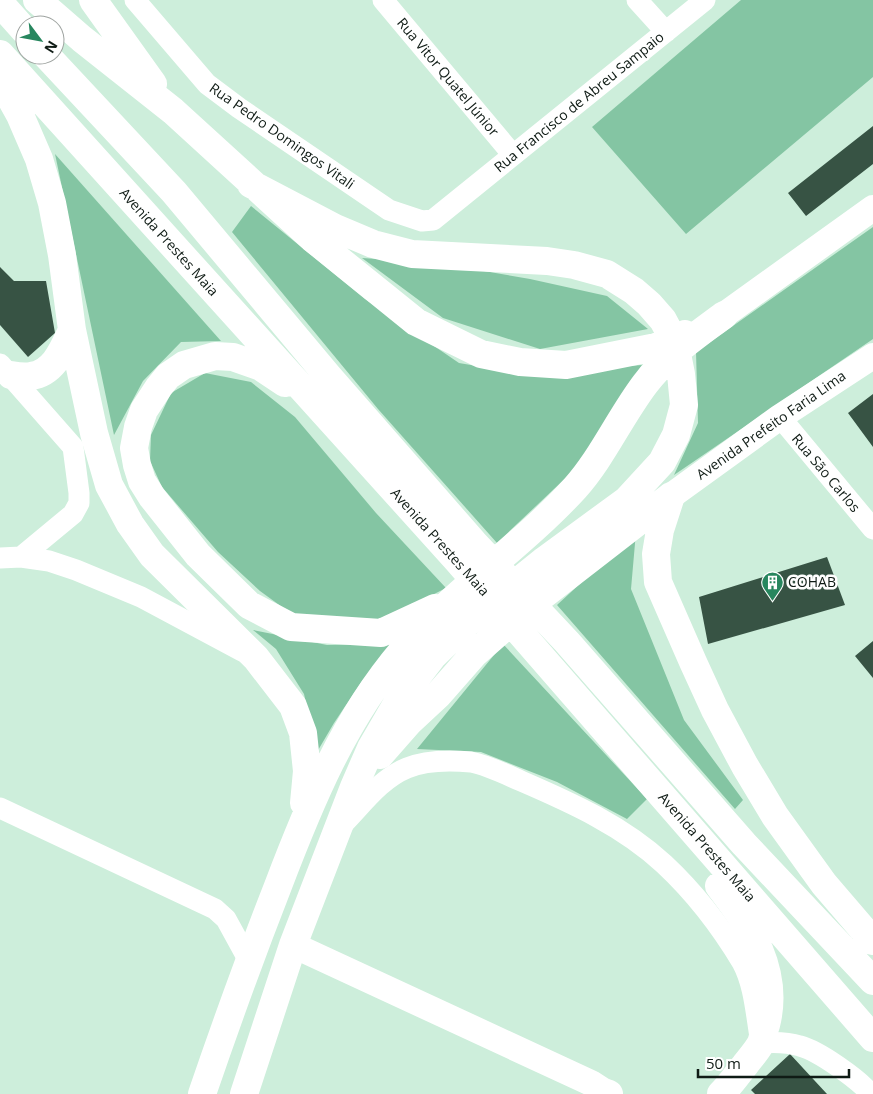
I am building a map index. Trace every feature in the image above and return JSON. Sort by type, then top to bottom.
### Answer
[{"type":"highway","points":[[36,0],[173,111],[312,238],[416,322],[481,354],[520,362],[566,365],[656,347],[724,315]]},
{"type":"highway","points":[[93,0],[173,111]]},
{"type":"highway","points":[[0,3],[15,20]]},
{"type":"highway","name":"Avenida Prestes Maia","points":[[0,54],[312,400],[466,551],[567,642],[744,844],[873,981]]},
{"type":"highway","name":"Avenida Prestes Maia","points":[[55,65],[174,192],[328,376],[466,551],[546,662],[873,1038]]},
{"type":"highway","points":[[0,80],[20,115],[39,159],[52,203],[62,256],[72,330],[94,433],[109,485],[130,524],[152,555],[256,658],[293,706],[303,733],[307,771],[302,824]]},
{"type":"highway","points":[[244,1094],[293,946],[354,787],[371,748],[399,700],[433,656],[468,621],[545,560],[627,500],[662,462],[676,435],[684,405],[682,374],[671,335],[663,320],[634,291],[608,274],[574,265],[547,261],[412,254],[372,244],[335,228],[251,184]]},
{"type":"highway","points":[[202,1094],[249,960],[302,824],[330,760],[382,676],[431,620],[542,521],[576,486],[645,384],[671,355],[724,315]]},
{"type":"highway","points":[[5,370],[31,376],[46,370],[58,358],[72,330]]},
{"type":"highway","points":[[312,400],[261,368],[233,357],[215,356],[184,365],[168,376],[159,387],[144,410],[138,426],[134,448],[142,481],[152,497],[198,554],[250,605],[291,627],[381,633],[415,618],[458,595]]},
{"type":"highway","points":[[354,787],[403,729],[438,695],[474,654],[524,610],[671,496]]},
{"type":"highway","points":[[671,496],[660,530],[656,554],[658,582],[708,694],[745,766],[775,816],[824,884],[873,941]]},
{"type":"highway","points":[[666,798],[669,816],[676,830],[750,929],[762,955],[768,980],[770,1009],[761,1043],[726,1092]]},
{"type":"main road","points":[[724,315],[873,208]]},
{"type":"main road","name":"Avenida Prefeito Faria Lima","points":[[671,496],[780,417],[873,356]]},
{"type":"main road","points":[[293,946],[591,1083],[608,1094]]},
{"type":"street","name":"Rua Pedro Domingos Vitali","points":[[135,0],[208,84],[389,210],[422,221],[433,220],[454,204]]},
{"type":"street","name":"Rua Vitor Quatel Júnior","points":[[383,0],[513,155]]},
{"type":"street","points":[[637,0],[666,32]]},
{"type":"street","name":"Rua Francisco de Abreu Sampaio","points":[[454,204],[705,0]]},
{"type":"street","points":[[5,370],[73,447],[79,503],[73,514],[10,558]]},
{"type":"street","name":"Rua São Carlos","points":[[780,417],[873,529]]},
{"type":"street","points":[[10,558],[49,561],[76,570],[132,594],[256,658]]},
{"type":"street","points":[[339,829],[381,784],[407,768],[438,761],[472,762],[544,791],[593,814],[630,836],[664,864],[700,903],[723,934],[751,981],[761,1043],[782,1042],[802,1046],[828,1060],[866,1088],[871,1094]]},
{"type":"street","points":[[0,808],[215,909],[226,919],[249,960]]},
{"type":"green space","points":[[741,0],[873,0],[873,77],[686,234],[592,127]]},
{"type":"green space","points":[[55,154],[221,341],[181,342],[143,381],[114,435]]},
{"type":"green space","points":[[251,206],[365,299],[459,363],[523,374],[642,365],[601,431],[573,471],[497,543],[378,409],[232,232]]},
{"type":"green space","points":[[873,227],[873,339],[674,475],[698,423],[696,352]]},
{"type":"green space","points":[[362,258],[438,263],[530,279],[607,296],[648,329],[540,349],[443,318]]},
{"type":"green space","points":[[205,373],[251,382],[295,417],[376,513],[446,588],[377,623],[293,615],[260,591],[218,552],[162,487],[150,461],[151,435],[171,393]]},
{"type":"green space","points":[[636,532],[631,589],[684,720],[743,800],[735,809],[557,605]]},
{"type":"green space","points":[[253,630],[327,645],[394,644],[362,681],[317,752],[304,694],[276,649]]},
{"type":"green space","points":[[503,644],[647,799],[627,819],[557,782],[481,752],[417,749]]},
{"type":"building","points":[[873,126],[873,164],[806,216],[788,193]]},
{"type":"building","points":[[0,267],[14,281],[46,281],[55,333],[28,357],[0,325]]},
{"type":"building","points":[[873,394],[873,447],[848,413]]},
{"type":"building","name":"COHAB","points":[[827,557],[845,605],[708,644],[699,597]]},
{"type":"building","points":[[873,641],[873,678],[855,656]]},
{"type":"building","points":[[790,1054],[827,1094],[755,1094],[751,1090]]},
{"type":"place","name":"COHAB","points":[[772,601]]}]
